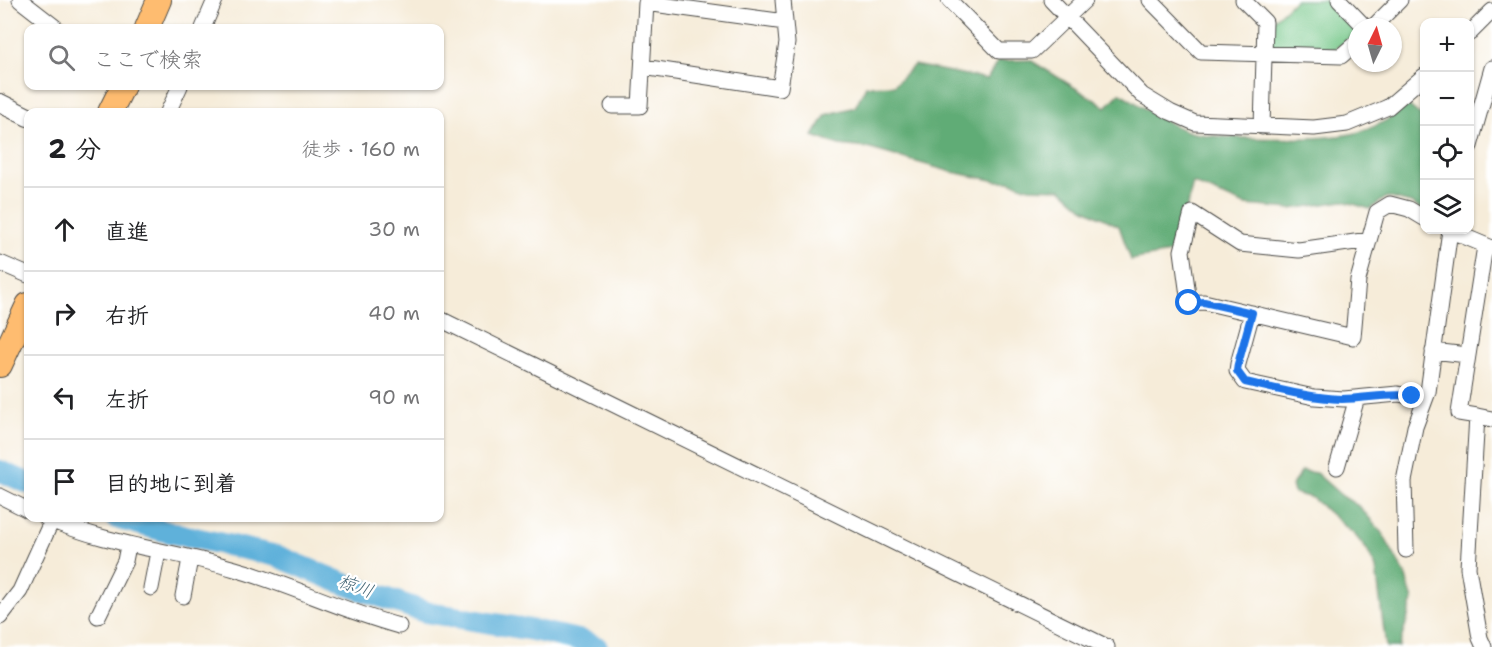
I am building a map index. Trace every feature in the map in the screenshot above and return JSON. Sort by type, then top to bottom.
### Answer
[{"type":"highway","points":[[149,24],[159,0]]},
{"type":"highway","points":[[112,108],[121,90]]},
{"type":"highway","points":[[0,365],[24,314]]},
{"type":"street","points":[[205,24],[215,0]]},
{"type":"street","points":[[643,68],[780,88],[787,43],[783,0]]},
{"type":"street","points":[[949,0],[999,51],[1032,51],[1085,0]]},
{"type":"street","points":[[1050,0],[1130,84],[1170,112],[1195,123],[1314,128],[1347,124],[1388,107],[1420,80]]},
{"type":"street","points":[[1150,0],[1201,52],[1341,56],[1348,50]]},
{"type":"street","points":[[1243,0],[1265,22],[1262,127]]},
{"type":"street","points":[[1339,0],[1356,18]]},
{"type":"street","points":[[1382,18],[1400,0]]},
{"type":"street","points":[[25,2],[51,24]]},
{"type":"street","points":[[612,105],[640,106],[646,2],[784,22]]},
{"type":"street","points":[[1474,29],[1492,11]]},
{"type":"street","points":[[1474,132],[1492,68]]},
{"type":"street","points":[[170,108],[178,90]]},
{"type":"street","points":[[0,103],[24,115]]},
{"type":"street","points":[[1369,240],[1299,250],[1240,244],[1192,213],[1182,251],[1189,303],[1204,302],[1353,337],[1358,280],[1377,212],[1390,204],[1409,209],[1420,215]]},
{"type":"street","points":[[1406,550],[1404,481],[1414,428],[1425,399],[1448,234]]},
{"type":"street","points":[[1458,234],[1488,247],[1467,355],[1459,413],[1484,417],[1468,568],[1480,638],[1487,643]]},
{"type":"street","points":[[0,263],[24,273]]},
{"type":"street","points":[[1252,313],[1237,371],[1245,382],[1314,397],[1357,398],[1398,394],[1425,399]]},
{"type":"street","points":[[444,320],[1107,647]]},
{"type":"street","points":[[1432,351],[1467,355]]},
{"type":"street","points":[[1337,467],[1357,398]]},
{"type":"street","points":[[0,496],[24,508]]},
{"type":"street","points":[[0,617],[20,591],[48,522]]},
{"type":"street","points":[[58,522],[128,546],[248,572],[366,617],[399,626]]},
{"type":"street","points":[[98,616],[125,561],[128,546]]},
{"type":"street","points":[[151,588],[158,552]]},
{"type":"street","points":[[183,596],[190,559]]},
{"type":"green space","points":[[1295,0],[1331,0],[1348,18],[1348,40],[1335,49],[1275,48],[1268,42],[1269,24]]},
{"type":"green space","points":[[1030,60],[1106,107],[1120,93],[1153,114],[1187,131],[1220,137],[1317,137],[1351,134],[1381,123],[1408,105],[1420,115],[1420,209],[1411,203],[1387,197],[1370,209],[1343,201],[1291,209],[1245,205],[1193,183],[1175,252],[1131,260],[1119,226],[1083,208],[1061,189],[1029,188],[1009,181],[997,181],[952,172],[867,148],[839,145],[813,136],[826,115],[855,107],[866,86],[894,85],[914,65],[987,79],[998,61]]},
{"type":"green space","points":[[1302,471],[1316,473],[1342,496],[1360,507],[1382,533],[1405,574],[1413,600],[1399,647],[1386,647],[1376,568],[1367,550],[1355,535],[1312,498],[1294,493],[1292,485]]},
{"type":"waterway","name":"椋川","points":[[0,471],[24,481]]},
{"type":"waterway","name":"椋川","points":[[131,522],[277,556],[342,583],[425,612],[532,630],[583,641],[597,647]]},
{"type":"route","points":[[1189,303],[1204,302],[1252,313],[1237,371],[1245,382],[1314,397],[1344,399],[1398,394],[1412,396]]}]
